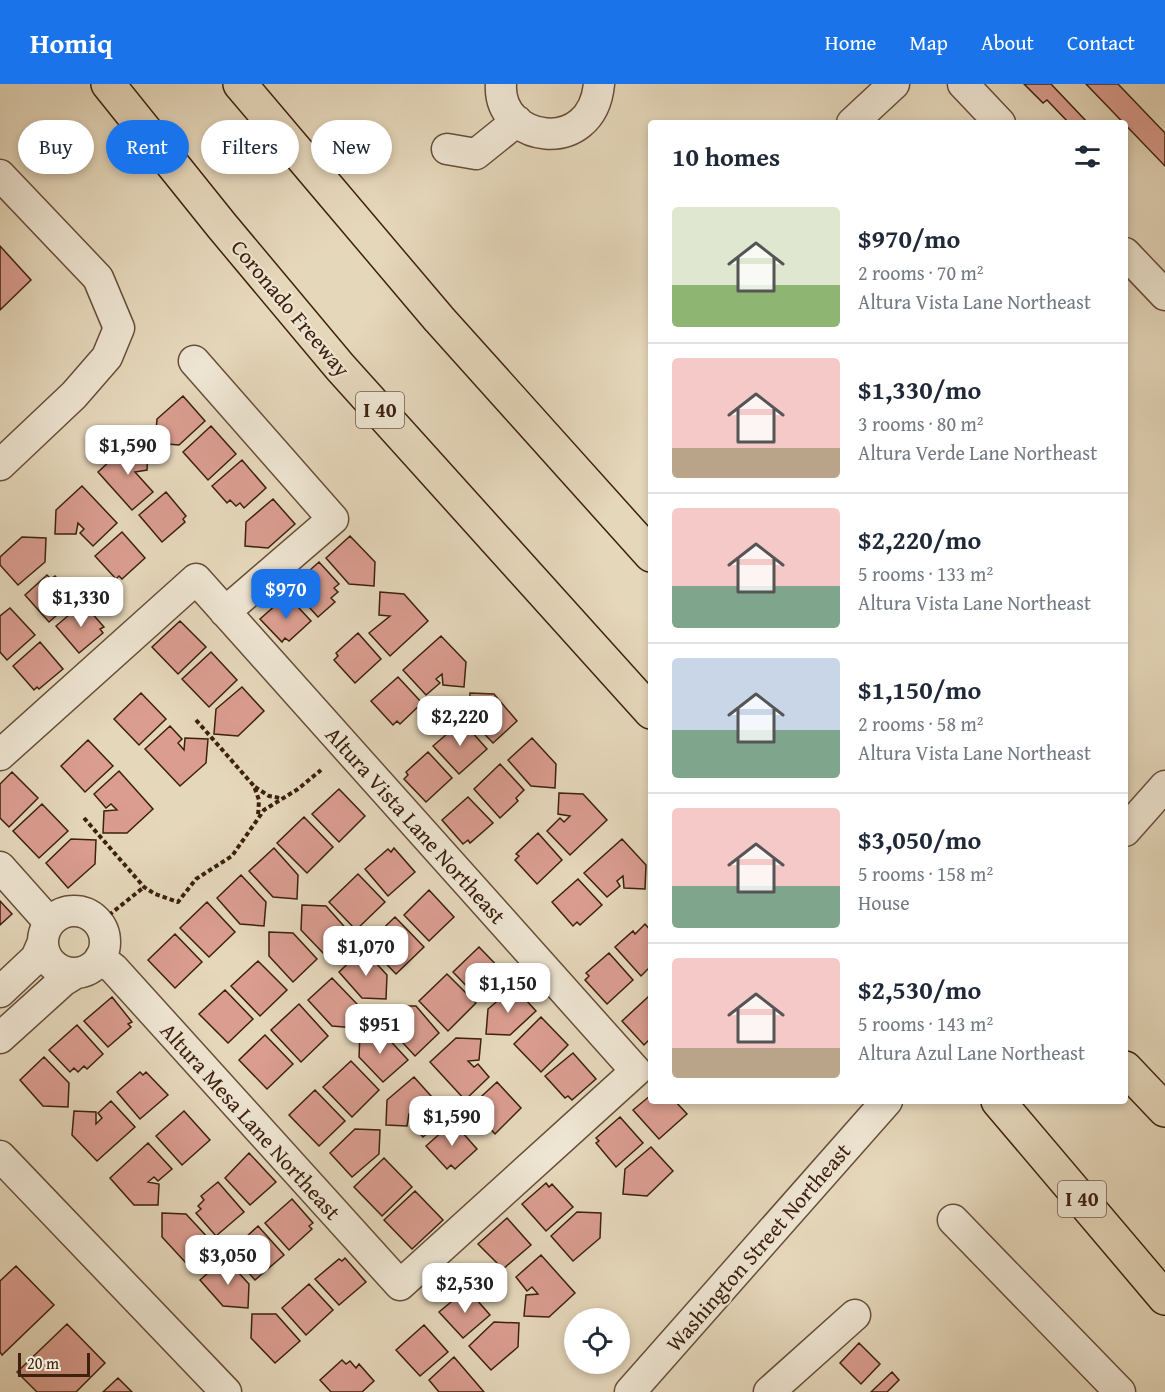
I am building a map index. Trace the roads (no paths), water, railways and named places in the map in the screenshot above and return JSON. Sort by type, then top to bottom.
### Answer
[{"type":"highway","points":[[240,84],[439,319],[648,552]]},
{"type":"highway","name":"Coronado Freeway","points":[[110,89],[340,367],[648,709]]},
{"type":"highway","points":[[1128,1071],[1165,1110]]},
{"type":"highway","name":"I 40","points":[[1001,1104],[1165,1298]]},
{"type":"street","points":[[501,84],[502,100],[517,121],[527,129],[547,134],[561,133],[577,127],[586,119],[597,100],[599,84]]},
{"type":"street","points":[[855,120],[894,84]]},
{"type":"street","points":[[963,84],[997,120]]},
{"type":"street","points":[[447,149],[476,154],[517,121]]},
{"type":"street","points":[[0,175],[98,278],[119,328],[107,357],[74,394],[0,465]]},
{"type":"street","points":[[1128,256],[1165,295]]},
{"type":"street","points":[[194,361],[333,519],[225,612]]},
{"type":"street","name":"Altura Vista Lane Northeast","points":[[0,755],[196,579],[636,1071],[400,1285]]},
{"type":"street","points":[[1128,828],[1165,786]]},
{"type":"street","points":[[0,867],[46,932],[50,961],[57,968],[88,965]]},
{"type":"street","points":[[0,992],[36,958],[46,932],[67,911],[88,914],[97,921],[105,939],[88,965],[63,981],[0,1038]]},
{"type":"street","name":"Altura Mesa Lane Northeast","points":[[88,965],[114,969],[400,1285]]},
{"type":"street","name":"Washington Street Northeast","points":[[630,1392],[883,1106]]},
{"type":"street","points":[[0,1156],[226,1392]]},
{"type":"street","points":[[953,1220],[1120,1392]]},
{"type":"street","points":[[769,1392],[855,1316]]}]
